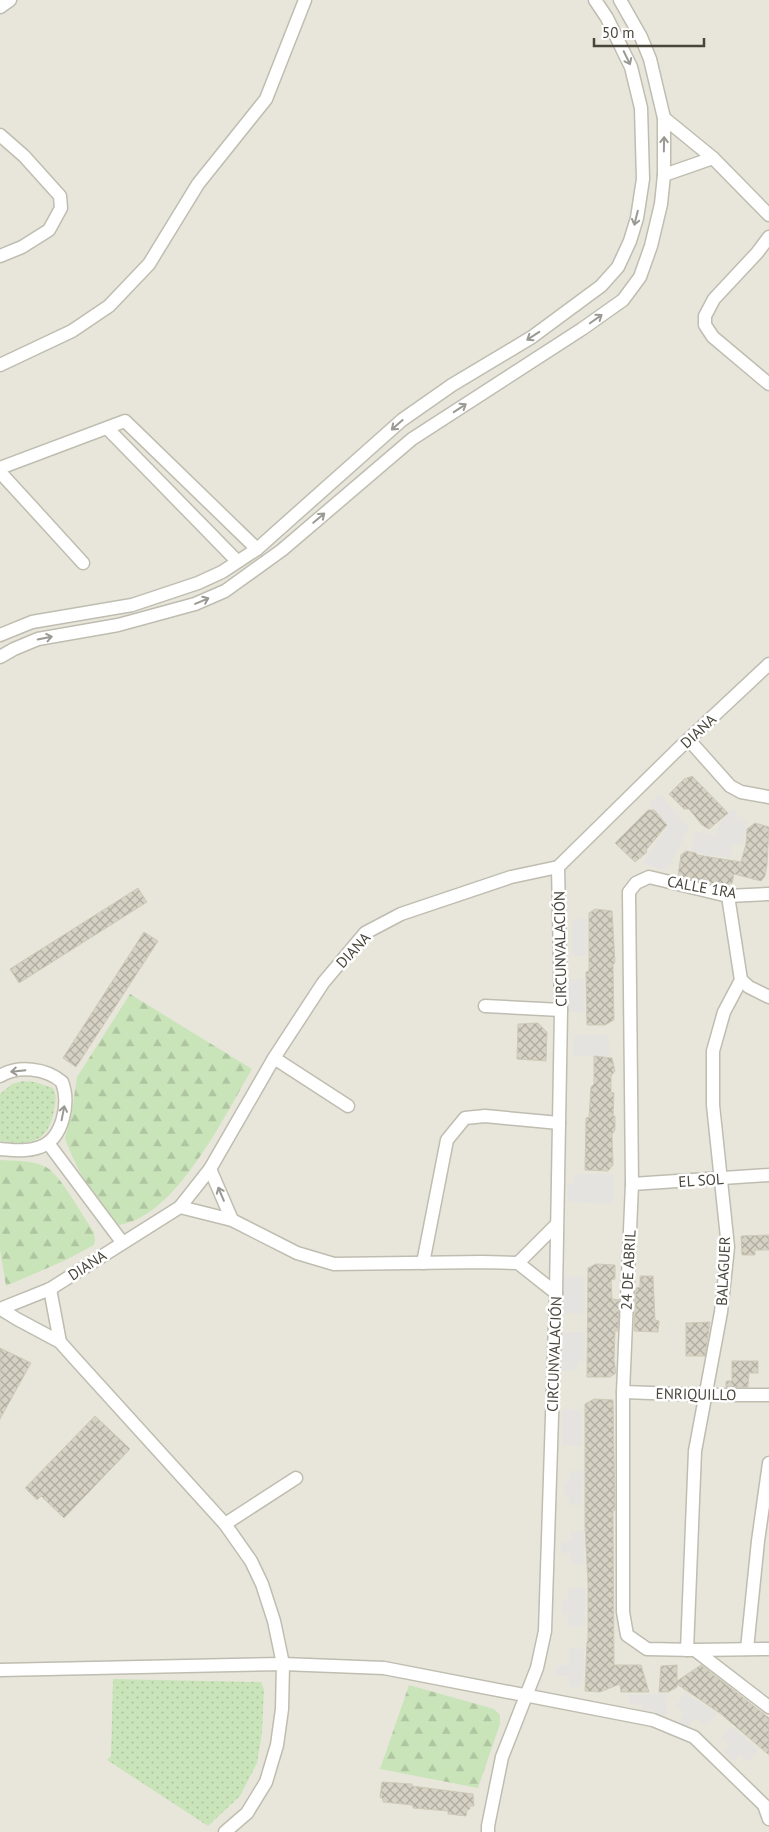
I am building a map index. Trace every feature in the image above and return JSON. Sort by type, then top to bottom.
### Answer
[{"type":"street","points":[[0,7],[10,0]]},
{"type":"street","points":[[0,365],[72,331],[109,306],[148,264],[198,184],[266,99],[305,0]]},
{"type":"street","points":[[0,635],[32,622],[132,604],[198,583],[222,572],[257,549],[402,420],[452,385],[532,337],[600,286],[618,267],[630,241],[637,218],[643,178],[641,108],[631,67],[607,18],[595,0]]},
{"type":"street","points":[[0,657],[14,648],[38,639],[118,626],[195,604],[225,591],[282,550],[412,439],[582,329],[622,300],[640,277],[652,246],[661,204],[664,175],[664,118],[650,59],[641,37],[620,0]]},
{"type":"street","points":[[664,118],[713,158],[769,215]]},
{"type":"street","points":[[0,135],[24,156],[60,196],[61,208],[49,230],[0,256]]},
{"type":"street","points":[[664,175],[713,158]]},
{"type":"street","points":[[769,237],[757,253],[714,299],[705,316],[705,325],[713,337],[769,384]]},
{"type":"street","points":[[83,562],[0,470],[125,421],[257,549]]},
{"type":"street","points":[[108,429],[238,561]]},
{"type":"street","name":"DIANA","points":[[1,1309],[50,1289],[180,1207],[210,1168],[274,1058],[323,983],[365,933],[401,914],[511,877],[558,867],[769,664]]},
{"type":"street","points":[[689,740],[730,786],[741,792],[769,797]]},
{"type":"street","name":"CIRCUNVALACIÓN","points":[[488,1832],[502,1757],[537,1668],[545,1631],[556,1293],[561,1010],[558,867]]},
{"type":"street","name":"CALLE 1RA","points":[[636,883],[649,877],[728,896],[769,894]]},
{"type":"street","name":"24 DE ABRIL","points":[[636,883],[629,892],[632,1184],[622,1392],[623,1612],[627,1635],[647,1649],[691,1650]]},
{"type":"street","points":[[728,896],[741,980],[769,997]]},
{"type":"street","name":"BALAGUER","points":[[691,1650],[695,1451],[721,1312],[728,1247],[713,1105],[713,1051],[724,1012],[741,980]]},
{"type":"street","points":[[485,1006],[561,1010]]},
{"type":"street","points":[[274,1058],[348,1106]]},
{"type":"street","points":[[0,1076],[8,1072],[27,1070],[49,1073],[62,1082],[65,1099],[62,1120],[56,1134],[48,1143],[33,1149],[0,1149]]},
{"type":"street","points":[[423,1263],[447,1140],[465,1118],[485,1116],[559,1123]]},
{"type":"street","points":[[48,1143],[122,1242]]},
{"type":"street","points":[[210,1168],[232,1220]]},
{"type":"street","name":"EL SOL","points":[[632,1184],[769,1175]]},
{"type":"street","points":[[180,1207],[232,1220],[298,1253],[334,1264],[518,1262],[556,1293]]},
{"type":"street","points":[[518,1262],[556,1225]]},
{"type":"street","points":[[50,1289],[60,1342]]},
{"type":"street","points":[[1,1309],[60,1342],[117,1403],[224,1524],[251,1561],[262,1584],[274,1621],[283,1664],[282,1709],[277,1745],[266,1782],[247,1813],[225,1832]]},
{"type":"street","name":"ENRIQUILLO","points":[[622,1392],[769,1395]]},
{"type":"street","points":[[747,1649],[758,1541],[766,1511],[769,1463]]},
{"type":"street","points":[[224,1524],[296,1478]]},
{"type":"street","points":[[691,1650],[769,1649]]},
{"type":"street","points":[[691,1650],[769,1708]]},
{"type":"street","points":[[0,1670],[283,1664],[384,1668],[653,1720],[694,1737],[764,1805],[769,1819]]},
{"type":"shaded area","points":[[0,0],[769,0],[769,1832],[0,1832]]},
{"type":"shaded area","points":[[659,794],[689,828],[666,871],[643,863],[669,825],[649,804]]},
{"type":"shaded area","points":[[728,809],[737,811],[737,818],[747,820],[743,845],[733,844],[730,858],[691,852],[695,831],[714,836]]},
{"type":"shaded area","points":[[572,919],[587,919],[587,956],[572,956]]},
{"type":"shaded area","points":[[569,979],[584,979],[585,1013],[569,1011]]},
{"type":"shaded area","points":[[573,1035],[608,1035],[610,1056],[573,1056]]},
{"type":"shaded area","points":[[574,1174],[613,1174],[613,1204],[568,1202],[567,1184],[574,1184]]},
{"type":"shaded area","points":[[563,1276],[584,1277],[585,1313],[563,1314]]},
{"type":"shaded area","points":[[562,1332],[585,1332],[585,1361],[577,1361],[577,1370],[562,1371]]},
{"type":"shaded area","points":[[562,1409],[581,1410],[582,1446],[562,1445]]},
{"type":"shaded area","points":[[570,1471],[584,1471],[582,1505],[569,1505],[569,1495],[564,1495],[564,1482],[569,1481]]},
{"type":"shaded area","points":[[570,1531],[584,1531],[585,1565],[570,1564],[570,1553],[561,1553],[561,1542],[571,1541]]},
{"type":"shaded area","points":[[585,1587],[585,1626],[568,1626],[568,1614],[562,1613],[562,1601],[568,1600],[568,1588]]},
{"type":"shaded area","points":[[569,1648],[584,1649],[583,1682],[578,1687],[570,1687],[569,1676],[555,1676],[556,1666],[569,1665]]},
{"type":"shaded area","points":[[685,1693],[717,1713],[707,1725],[694,1718],[687,1729],[677,1726],[684,1713],[676,1706]]},
{"type":"shaded area","points":[[666,1694],[667,1716],[642,1717],[642,1705],[629,1704],[629,1695]]},
{"type":"shaded area","points":[[731,1726],[758,1750],[750,1761],[739,1754],[734,1761],[724,1752],[730,1745],[721,1737]]},
{"type":"green space","points":[[130,994],[252,1069],[213,1137],[178,1185],[159,1205],[139,1218],[118,1225],[94,1196],[74,1160],[65,1138],[72,1112],[77,1077]]},
{"type":"green space","points":[[23,1081],[35,1082],[53,1088],[56,1102],[50,1125],[34,1141],[18,1143],[0,1141],[0,1094],[12,1084]]},
{"type":"green space","points":[[0,1160],[35,1163],[52,1171],[65,1187],[94,1232],[94,1245],[66,1260],[6,1286],[0,1250]]},
{"type":"green space","points":[[113,1679],[261,1682],[264,1689],[262,1733],[257,1763],[240,1796],[208,1826],[107,1760],[111,1756]]},
{"type":"green space","points":[[409,1685],[494,1709],[500,1715],[500,1724],[478,1788],[380,1769]]},
{"type":"building","points":[[692,776],[728,813],[709,829],[702,825],[689,809],[684,809],[669,794],[684,779]]},
{"type":"building","points":[[648,810],[654,810],[667,825],[646,850],[647,852],[635,862],[615,843]]},
{"type":"building","points":[[755,823],[769,827],[767,864],[765,876],[761,881],[734,874],[732,883],[724,886],[678,876],[681,855],[686,851],[696,853],[697,855],[741,862],[746,844],[747,829]]},
{"type":"building","points":[[138,888],[147,902],[19,983],[10,969]]},
{"type":"building","points":[[595,909],[612,911],[615,962],[613,965],[614,1020],[605,1025],[587,1025],[586,972],[589,971],[589,913]]},
{"type":"building","points":[[144,932],[158,941],[76,1067],[63,1058]]},
{"type":"building","points":[[538,1023],[547,1032],[546,1061],[517,1059],[518,1024]]},
{"type":"building","points":[[594,1056],[612,1058],[615,1071],[611,1076],[611,1092],[614,1093],[613,1116],[615,1116],[615,1130],[612,1134],[613,1165],[608,1171],[585,1170],[586,1118],[589,1117],[591,1087],[594,1084]]},
{"type":"building","points":[[769,1235],[769,1250],[755,1250],[755,1255],[742,1255],[741,1236]]},
{"type":"building","points":[[596,1264],[615,1265],[615,1279],[611,1280],[612,1299],[619,1300],[618,1331],[615,1331],[614,1360],[616,1373],[610,1377],[587,1377],[588,1268]]},
{"type":"building","points":[[640,1276],[653,1276],[655,1320],[659,1321],[658,1332],[634,1331],[636,1288],[640,1287]]},
{"type":"building","points":[[710,1322],[705,1356],[686,1356],[686,1323]]},
{"type":"building","points":[[0,1348],[31,1363],[0,1419]]},
{"type":"building","points":[[732,1361],[758,1361],[758,1373],[749,1373],[748,1387],[726,1387],[726,1381],[732,1381]]},
{"type":"building","points":[[594,1399],[613,1400],[615,1510],[613,1511],[614,1665],[641,1665],[649,1692],[621,1692],[620,1684],[600,1692],[585,1691],[588,1641],[588,1583],[585,1526],[585,1404]]},
{"type":"building","points":[[95,1416],[130,1449],[64,1518],[41,1496],[37,1500],[25,1488]]},
{"type":"building","points":[[677,1665],[677,1681],[701,1665],[769,1718],[769,1755],[721,1714],[677,1684],[677,1687],[668,1692],[659,1692],[661,1666]]},
{"type":"building","points":[[382,1782],[412,1784],[412,1786],[473,1794],[474,1806],[470,1806],[466,1816],[448,1814],[448,1811],[413,1808],[413,1805],[383,1802],[383,1799],[380,1797]]}]
